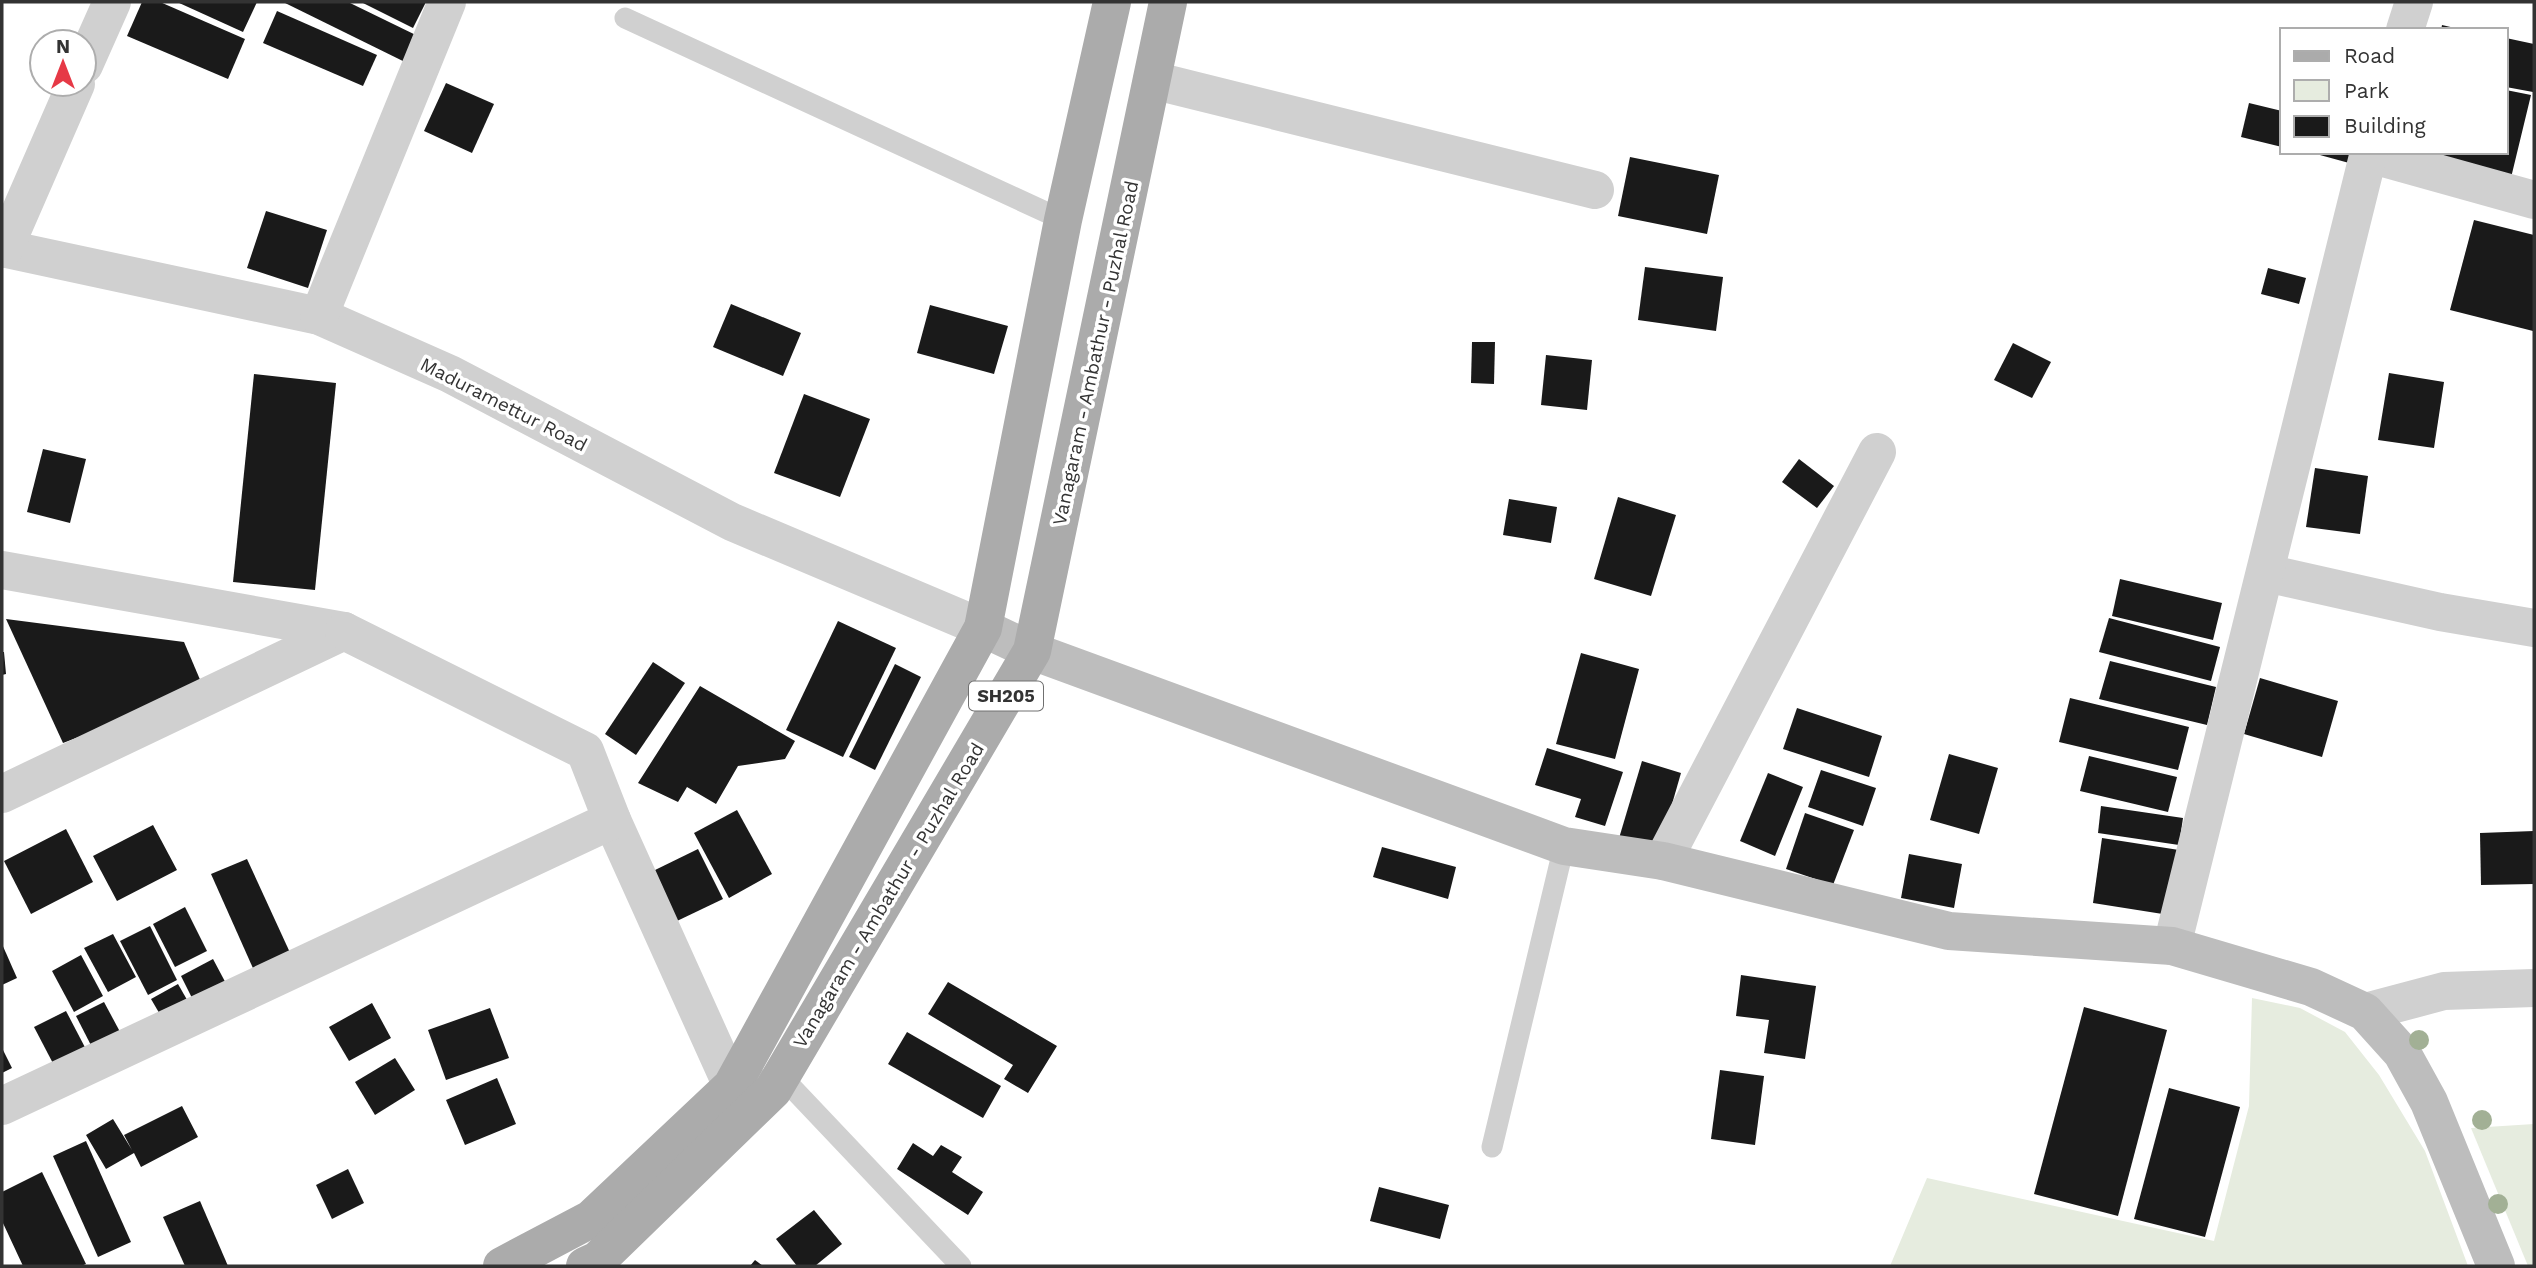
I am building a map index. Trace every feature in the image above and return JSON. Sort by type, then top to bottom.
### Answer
[{"type":"main road","points":[[502,1266],[591,1219],[732,1086],[983,628],[1063,220],[1112,2]]},
{"type":"main road","name":"Vanagaram - Ambathur - Puzhal Road","points":[[597,1264],[777,1083],[1032,651],[1168,2]]},
{"type":"main road","points":[[983,628],[1032,651],[1564,846],[1663,860],[1949,931],[2172,946],[2311,987],[2365,1012],[2402,1053],[2429,1102],[2496,1266]]},
{"type":"street","points":[[98,34],[112,2]]},
{"type":"street","points":[[319,316],[447,2]]},
{"type":"street","points":[[2407,28],[2414,2]]},
{"type":"street","points":[[1152,80],[1595,190]]},
{"type":"street","points":[[3,248],[70,98]]},
{"type":"street","points":[[2172,946],[2369,154]]},
{"type":"street","points":[[2373,154],[2534,200]]},
{"type":"street","name":"Maduramettur Road","points":[[3,248],[319,316],[450,374],[732,522],[983,628]]},
{"type":"street","points":[[1663,860],[1877,453]]},
{"type":"street","points":[[2,570],[344,631],[585,751],[612,820],[732,1086],[777,1083]]},
{"type":"street","points":[[2266,573],[2440,612],[2534,628]]},
{"type":"street","points":[[2,794],[344,631]]},
{"type":"street","points":[[2,1106],[612,820]]},
{"type":"street","points":[[2365,1012],[2444,991],[2534,988]]},
{"type":"lane","points":[[625,18],[1063,220]]},
{"type":"lane","points":[[1492,1147],[1564,846]]},
{"type":"lane","points":[[777,1083],[961,1266]]},
{"type":"green space","points":[[2252,998],[2300,1008],[2345,1032],[2379,1075],[2425,1151],[2468,1266],[1890,1266],[1927,1178],[2214,1241],[2249,1106]]},
{"type":"green space","points":[[2534,1124],[2534,1266],[2528,1266],[2471,1128]]},
{"type":"building","points":[[142,2],[160,2],[245,39],[228,79],[127,36]]},
{"type":"building","points":[[177,2],[257,2],[243,32]]},
{"type":"building","points":[[283,2],[348,2],[424,39],[411,65]]},
{"type":"building","points":[[361,2],[426,2],[413,28]]},
{"type":"building","points":[[277,11],[377,55],[363,86],[263,43]]},
{"type":"building","points":[[2508,38],[2534,44],[2533,92],[2508,87]]},
{"type":"building","points":[[446,83],[494,104],[472,153],[424,131]]},
{"type":"building","points":[[2508,90],[2531,95],[2509,186],[2417,154],[2508,154]]},
{"type":"building","points":[[2249,103],[2280,111],[2280,147],[2241,137]]},
{"type":"building","points":[[2316,154],[2363,154],[2360,166]]},
{"type":"building","points":[[1630,157],[1719,175],[1707,234],[1618,216]]},
{"type":"building","points":[[266,211],[327,230],[308,288],[247,268]]},
{"type":"building","points":[[2474,220],[2534,235],[2533,331],[2450,310]]},
{"type":"building","points":[[1645,267],[1723,277],[1716,331],[1638,320]]},
{"type":"building","points":[[2268,268],[2306,278],[2299,304],[2261,294]]},
{"type":"building","points":[[731,304],[801,333],[783,376],[713,347]]},
{"type":"building","points":[[930,305],[1008,326],[994,374],[917,353]]},
{"type":"building","points":[[1472,342],[1495,342],[1494,384],[1471,383]]},
{"type":"building","points":[[2013,343],[2051,362],[2032,398],[1994,380]]},
{"type":"building","points":[[1546,355],[1592,360],[1587,410],[1541,405]]},
{"type":"building","points":[[2389,373],[2444,382],[2434,448],[2378,440]]},
{"type":"building","points":[[254,374],[336,383],[315,590],[233,582]]},
{"type":"building","points":[[804,394],[870,419],[840,497],[774,473]]},
{"type":"building","points":[[43,449],[86,459],[70,523],[27,512]]},
{"type":"building","points":[[1799,459],[1834,486],[1817,508],[1782,482]]},
{"type":"building","points":[[2315,468],[2368,476],[2360,534],[2306,527]]},
{"type":"building","points":[[1618,497],[1676,515],[1651,596],[1594,579]]},
{"type":"building","points":[[1509,499],[1557,507],[1551,543],[1503,535]]},
{"type":"building","points":[[2120,579],[2222,603],[2213,640],[2112,616]]},
{"type":"building","points":[[2109,618],[2220,647],[2211,681],[2099,652]]},
{"type":"building","points":[[6,619],[184,642],[204,689],[63,743]]},
{"type":"building","points":[[838,621],[896,648],[843,757],[786,730]]},
{"type":"building","points":[[2,652],[6,674],[2,675]]},
{"type":"building","points":[[1581,653],[1639,669],[1615,759],[1556,744]]},
{"type":"building","points":[[2110,661],[2216,687],[2207,725],[2099,699]]},
{"type":"building","points":[[653,662],[685,683],[636,755],[605,734]]},
{"type":"building","points":[[895,664],[921,677],[875,770],[849,757]]},
{"type":"building","points":[[2260,678],[2338,701],[2322,757],[2244,734]]},
{"type":"building","points":[[700,686],[795,741],[785,759],[738,766],[716,804],[687,787],[678,802],[638,783]]},
{"type":"building","points":[[2070,698],[2189,727],[2178,770],[2059,742]]},
{"type":"building","points":[[1797,708],[1882,736],[1869,777],[1783,749]]},
{"type":"building","points":[[1547,748],[1623,772],[1605,826],[1575,817],[1581,799],[1535,785]]},
{"type":"building","points":[[1949,754],[1998,768],[1979,834],[1930,820]]},
{"type":"building","points":[[2089,756],[2177,777],[2168,812],[2080,791]]},
{"type":"building","points":[[1642,761],[1681,773],[1657,856],[1617,845]]},
{"type":"building","points":[[1821,770],[1876,788],[1863,826],[1808,807]]},
{"type":"building","points":[[1768,773],[1803,787],[1775,856],[1740,841]]},
{"type":"building","points":[[2101,806],[2183,818],[2179,845],[2098,833]]},
{"type":"building","points":[[737,810],[772,874],[729,898],[694,833]]},
{"type":"building","points":[[1805,813],[1854,830],[1833,885],[1786,869]]},
{"type":"building","points":[[153,825],[177,870],[117,901],[93,856]]},
{"type":"building","points":[[66,829],[93,882],[31,914],[4,861]]},
{"type":"building","points":[[2534,831],[2534,884],[2481,885],[2480,833]]},
{"type":"building","points":[[2102,838],[2179,850],[2169,915],[2093,903]]},
{"type":"building","points":[[1382,847],[1456,867],[1448,899],[1373,877]]},
{"type":"building","points":[[698,849],[723,899],[677,921],[653,871]]},
{"type":"building","points":[[1909,854],[1962,864],[1954,908],[1901,898]]},
{"type":"building","points":[[247,859],[292,957],[256,975],[211,874]]},
{"type":"building","points":[[185,907],[207,951],[175,967],[153,924]]},
{"type":"building","points":[[150,926],[177,980],[148,995],[120,941]]},
{"type":"building","points":[[113,934],[136,977],[108,992],[84,948]]},
{"type":"building","points":[[2,944],[17,978],[2,985]]},
{"type":"building","points":[[81,955],[103,996],[74,1012],[52,971]]},
{"type":"building","points":[[213,959],[230,991],[197,1008],[181,976]]},
{"type":"building","points":[[1741,975],[1816,986],[1805,1059],[1764,1053],[1769,1020],[1736,1016]]},
{"type":"building","points":[[948,982],[1057,1046],[1028,1093],[1004,1079],[1013,1065],[928,1014]]},
{"type":"building","points":[[178,984],[194,1012],[165,1023],[151,999]]},
{"type":"building","points":[[104,1002],[126,1043],[97,1057],[76,1016]]},
{"type":"building","points":[[372,1003],[391,1038],[349,1061],[329,1027]]},
{"type":"building","points":[[2084,1007],[2167,1030],[2118,1216],[2034,1194]]},
{"type":"building","points":[[490,1008],[509,1058],[446,1080],[428,1030]]},
{"type":"building","points":[[66,1011],[89,1055],[57,1071],[34,1027]]},
{"type":"building","points":[[907,1032],[1001,1086],[983,1118],[888,1064]]},
{"type":"building","points":[[2,1048],[12,1068],[2,1073]]},
{"type":"building","points":[[395,1058],[415,1090],[375,1115],[355,1082]]},
{"type":"building","points":[[1720,1070],[1764,1076],[1755,1145],[1711,1139]]},
{"type":"building","points":[[497,1078],[516,1124],[465,1145],[446,1100]]},
{"type":"building","points":[[2169,1088],[2240,1107],[2205,1237],[2134,1219]]},
{"type":"building","points":[[182,1106],[198,1137],[141,1167],[134,1153],[106,1169],[86,1135],[113,1119],[132,1150],[124,1135]]},
{"type":"building","points":[[86,1141],[131,1242],[98,1257],[53,1156]]},
{"type":"building","points":[[913,1143],[933,1156],[941,1145],[962,1157],[952,1172],[983,1192],[968,1215],[897,1169]]},
{"type":"building","points":[[348,1169],[364,1203],[332,1219],[316,1185]]},
{"type":"building","points":[[42,1172],[86,1264],[23,1266],[2,1221],[2,1192]]},
{"type":"building","points":[[1379,1187],[1449,1205],[1440,1239],[1370,1221]]},
{"type":"building","points":[[200,1201],[228,1266],[185,1266],[163,1217]]},
{"type":"building","points":[[814,1210],[842,1244],[815,1266],[797,1266],[776,1239]]},
{"type":"building","points":[[755,1260],[763,1266],[750,1266]]}]
